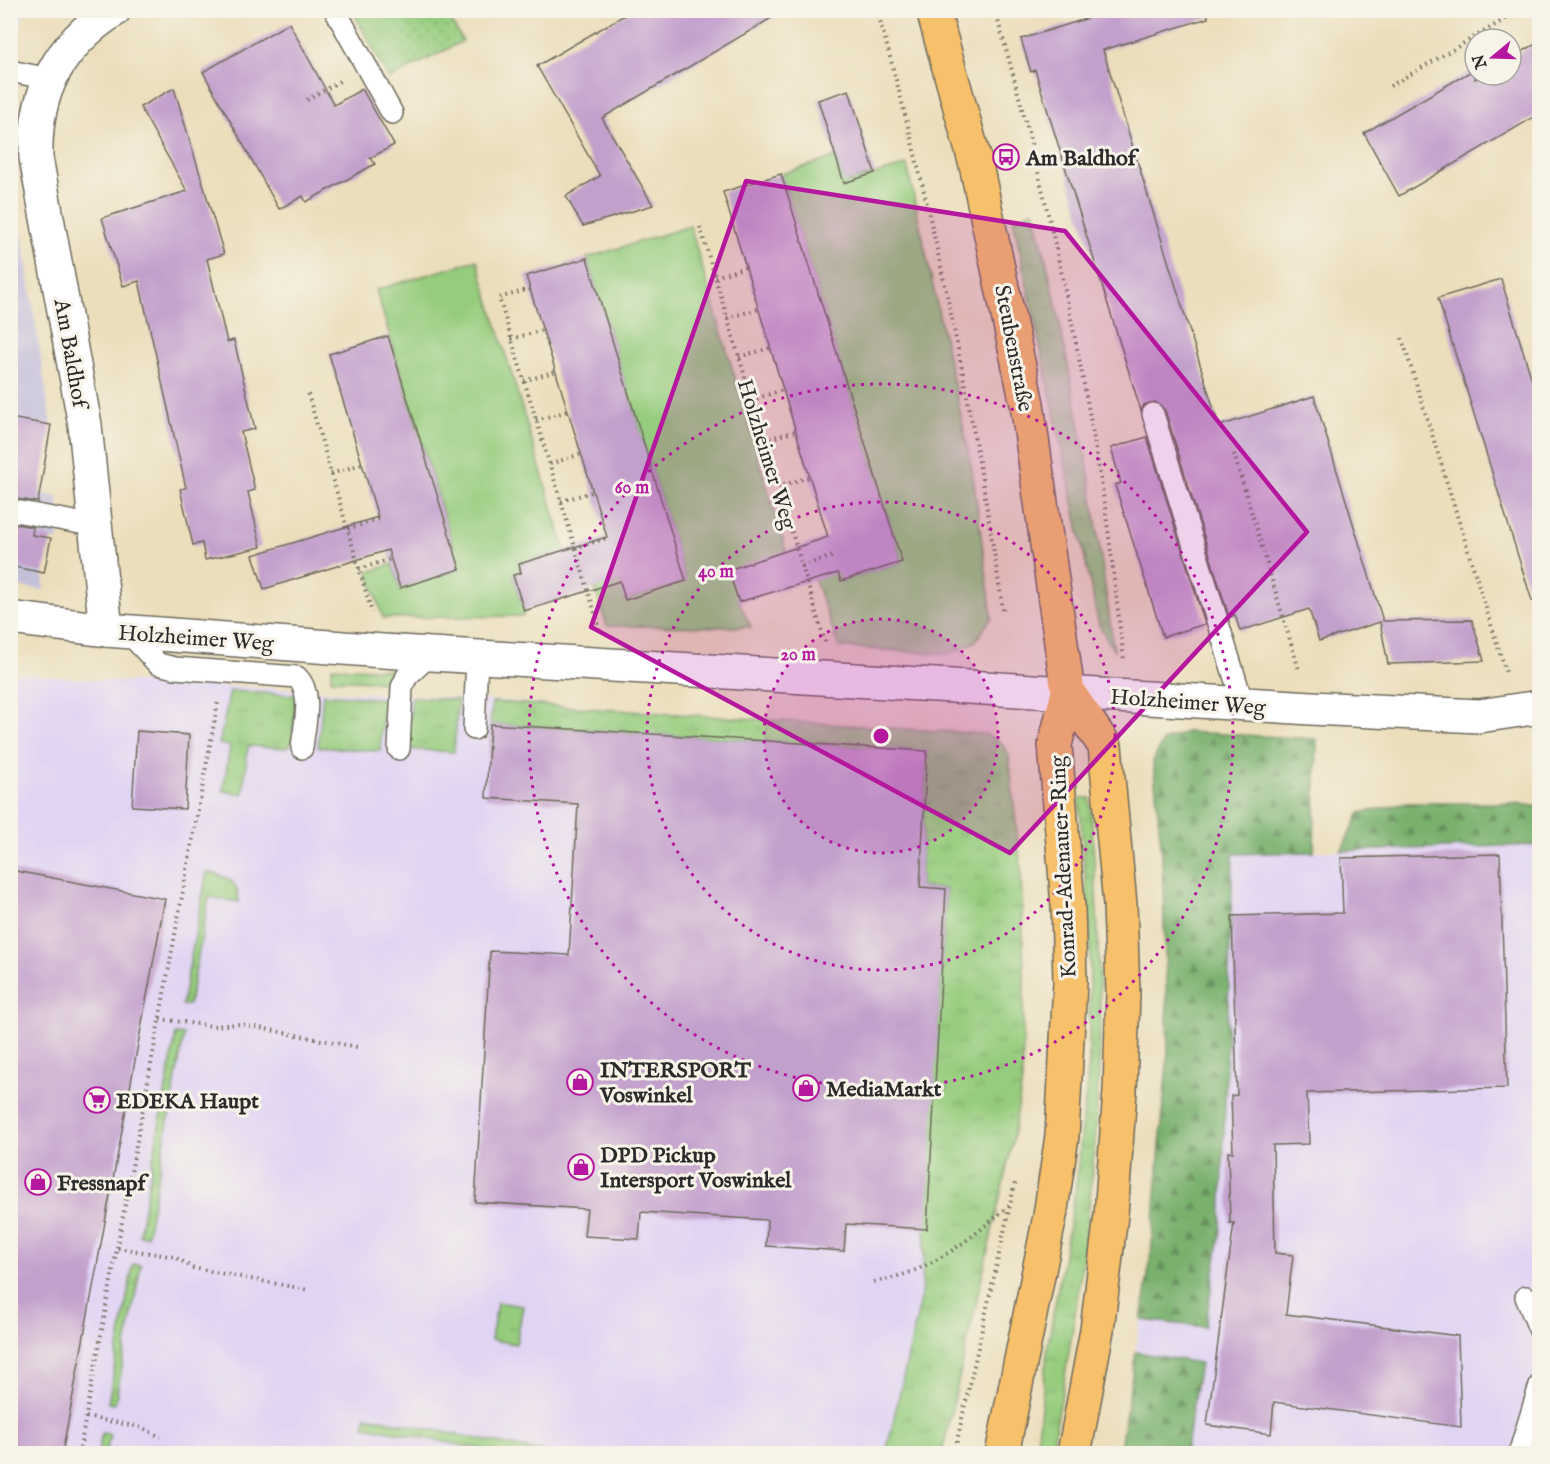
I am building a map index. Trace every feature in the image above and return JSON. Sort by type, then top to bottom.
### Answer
[{"type":"main road","name":"Steubenstraße","points":[[933,10],[976,165],[1027,404],[1068,692]]},
{"type":"main road","name":"Konrad-Adenauer-Ring","points":[[1002,1453],[1050,1216],[1063,1124],[1070,982],[1068,906],[1055,745],[1068,692]]},
{"type":"main road","points":[[1068,692],[1105,746],[1120,904],[1123,992],[1120,1091],[1112,1215],[1097,1330],[1074,1454]]},
{"type":"street","name":"Am Baldhof","points":[[114,10],[92,25],[67,50],[49,79],[39,104],[35,132],[36,158],[84,425],[96,526],[117,631]]},
{"type":"street","name":"Holzheimer Weg","points":[[10,618],[117,631],[383,651],[837,680],[1479,716],[1529,709]]},
{"type":"lane","points":[[335,10],[392,113]]},
{"type":"lane","points":[[10,71],[49,79]]},
{"type":"lane","points":[[1153,414],[1243,704]]},
{"type":"lane","points":[[10,510],[96,526]]},
{"type":"lane","points":[[117,631],[158,664],[223,672],[297,677],[305,686],[307,695],[302,748]]},
{"type":"lane","points":[[399,749],[402,687],[407,676],[431,654]]},
{"type":"lane","points":[[474,729],[477,657]]},
{"type":"lane","points":[[1526,1297],[1539,1331]]},
{"type":"lane","points":[[1519,1454],[1539,1385]]},
{"type":"path","points":[[877,10],[909,120],[956,330],[983,472],[1003,611]]},
{"type":"path","points":[[1390,86],[1521,10]]},
{"type":"path","name":"Holzheimer Weg","points":[[699,227],[837,680]]},
{"type":"path","points":[[715,277],[746,267]]},
{"type":"path","points":[[531,289],[499,298],[611,664]]},
{"type":"path","points":[[727,318],[759,309]]},
{"type":"path","points":[[511,339],[543,330]]},
{"type":"path","points":[[1402,338],[1529,709]]},
{"type":"path","points":[[739,358],[770,348]]},
{"type":"path","points":[[524,381],[556,371]]},
{"type":"path","points":[[751,400],[783,390]]},
{"type":"path","points":[[308,394],[383,651]]},
{"type":"path","points":[[536,420],[568,411]]},
{"type":"path","points":[[764,440],[796,431]]},
{"type":"path","points":[[549,464],[581,454]]},
{"type":"path","points":[[1234,454],[1311,708]]},
{"type":"path","points":[[331,474],[362,464]]},
{"type":"path","points":[[778,487],[809,477]]},
{"type":"path","points":[[561,501],[592,492]]},
{"type":"path","points":[[347,529],[378,519]]},
{"type":"path","points":[[575,548],[607,537]]},
{"type":"path","points":[[802,566],[834,556]]},
{"type":"path","points":[[359,569],[391,559]]},
{"type":"path","points":[[79,1454],[223,672]]},
{"type":"path","points":[[160,1019],[212,1026],[240,1024],[357,1047]]},
{"type":"path","points":[[954,1454],[1017,1175]]},
{"type":"path","points":[[874,1282],[903,1277],[936,1261],[965,1242],[1010,1206]]},
{"type":"path","points":[[118,1248],[175,1257],[193,1268],[309,1290]]},
{"type":"path","points":[[86,1417],[141,1427],[161,1437]]},
{"type":"highlighted area","points":[[746,181],[1065,231],[1307,532],[1010,853],[591,627]]},
{"type":"shaded area","points":[[10,11],[23,11],[15,55],[11,58]]},
{"type":"shaded area","points":[[10,234],[22,234],[51,425],[39,493],[58,497],[59,540],[51,539],[44,573],[44,590],[11,586]]},
{"type":"shaded area","points":[[10,673],[94,680],[411,695],[984,734],[1000,741],[1009,756],[1021,871],[1024,977],[1022,1082],[1012,1144],[943,1453],[11,1453]]},
{"type":"shaded area","points":[[1539,845],[1539,1453],[1119,1454],[1151,1255],[1168,1050],[1162,856]]},
{"type":"green space","points":[[353,11],[445,11],[463,41],[389,79]]},
{"type":"green space","points":[[836,157],[845,183],[907,165],[972,469],[992,617],[975,642],[949,654],[839,647],[812,572],[836,565],[841,581],[902,562],[781,174]]},
{"type":"green space","points":[[1034,211],[1054,294],[1090,479],[1114,651],[1099,625],[1013,218]]},
{"type":"green space","points":[[690,226],[786,551],[739,602],[751,627],[607,626],[583,550],[608,543],[626,600],[686,581],[587,258]]},
{"type":"green space","points":[[477,260],[565,550],[519,564],[521,573],[513,575],[524,611],[523,616],[383,618],[368,572],[392,564],[400,588],[460,569],[376,290]]},
{"type":"green space","points":[[332,667],[397,670],[391,682],[331,679]]},
{"type":"green space","points":[[230,691],[296,695],[292,744],[285,748],[248,746],[243,794],[223,791],[230,746],[219,744]]},
{"type":"green space","points":[[323,694],[384,699],[380,751],[318,747]]},
{"type":"green space","points":[[412,697],[458,700],[454,752],[406,749]]},
{"type":"green space","points":[[492,702],[984,734],[1000,741],[1009,756],[1021,871],[1024,977],[1022,1082],[1012,1144],[942,1453],[886,1453],[921,1299],[946,889],[920,887],[927,751],[490,724]]},
{"type":"green space","points":[[1186,732],[1317,739],[1314,852],[1233,854],[1221,1230],[1205,1327],[1141,1320],[1151,1255],[1168,1050],[1162,856],[1153,761],[1163,741]]},
{"type":"green space","points":[[1079,798],[1090,798],[1096,898],[1100,999],[1097,1115],[1076,1309],[1060,1405],[1051,1453],[1036,1453],[1048,1344],[1076,1187],[1089,1063],[1090,929]]},
{"type":"green space","points":[[1407,803],[1515,803],[1539,807],[1539,845],[1341,851],[1360,813]]},
{"type":"green space","points":[[207,872],[230,880],[234,884],[239,902],[209,897],[189,1005],[182,1005]]},
{"type":"green space","points":[[176,1034],[184,1035],[147,1236],[139,1235]]},
{"type":"green space","points":[[133,1264],[141,1265],[115,1404],[108,1403]]},
{"type":"green space","points":[[497,1302],[523,1306],[516,1344],[491,1340]]},
{"type":"green space","points":[[1136,1352],[1200,1363],[1185,1453],[1119,1453]]},
{"type":"green space","points":[[366,1416],[547,1453],[499,1453],[364,1426]]},
{"type":"green space","points":[[102,1433],[110,1434],[106,1453],[98,1453]]},
{"type":"building","points":[[633,10],[785,10],[602,118],[653,205],[583,226],[566,196],[600,176],[537,66]]},
{"type":"building","points":[[1114,10],[1207,10],[1208,18],[1103,50],[1219,426],[1314,396],[1383,621],[1472,620],[1484,661],[1388,664],[1380,622],[1319,641],[1309,609],[1240,631],[1235,615],[1229,617],[1165,410],[1155,402],[1144,405],[1141,411],[1035,70],[1031,72],[1021,39]]},
{"type":"building","points":[[289,23],[334,105],[362,89],[394,145],[370,158],[375,164],[306,202],[303,196],[279,209],[203,72]]},
{"type":"building","points":[[1539,42],[1539,114],[1399,196],[1364,133],[1463,76],[1463,87],[1523,87],[1523,51]]},
{"type":"building","points":[[174,88],[224,254],[207,259],[227,342],[234,340],[255,429],[241,432],[255,490],[248,492],[261,547],[205,560],[202,543],[193,545],[180,489],[186,488],[139,281],[123,286],[102,218],[187,191],[140,107]]},
{"type":"building","points":[[849,90],[875,173],[844,183],[818,100]]},
{"type":"building","points":[[781,174],[902,562],[841,581],[838,573],[739,602],[728,570],[828,537],[723,192]]},
{"type":"building","points":[[587,258],[686,581],[625,600],[620,581],[524,611],[513,575],[521,573],[519,564],[607,537],[526,276]]},
{"type":"building","points":[[1501,279],[1539,403],[1539,600],[1532,601],[1438,298]]},
{"type":"building","points":[[388,336],[460,569],[400,588],[388,550],[264,589],[253,555],[378,517],[329,354]]},
{"type":"building","points":[[10,418],[51,425],[38,502],[10,498]]},
{"type":"building","points":[[1147,437],[1205,624],[1163,637],[1115,485],[1121,483],[1111,448]]},
{"type":"building","points":[[10,523],[33,527],[32,535],[51,538],[44,573],[10,566]]},
{"type":"building","points":[[490,724],[927,751],[920,887],[946,889],[927,1229],[846,1224],[844,1251],[766,1246],[767,1220],[641,1212],[639,1239],[584,1236],[587,1209],[475,1202],[490,951],[569,955],[578,804],[486,798]]},
{"type":"building","points":[[137,731],[189,735],[185,809],[132,806]]},
{"type":"building","points":[[1500,854],[1507,1088],[1307,1093],[1309,1144],[1273,1145],[1275,1253],[1293,1255],[1286,1314],[1458,1336],[1461,1427],[1274,1402],[1271,1434],[1207,1425],[1234,1223],[1230,1223],[1228,1152],[1233,1152],[1231,1096],[1237,1095],[1232,916],[1343,913],[1341,858]]},
{"type":"building","points":[[10,870],[165,899],[62,1454],[10,1454]]},
{"type":"place","name":"Am Baldhof","points":[[1006,157]]},
{"type":"place","name":"INTERSPORT Voswinkel","points":[[580,1082]]},
{"type":"place","name":"MediaMarkt","points":[[806,1088]]},
{"type":"place","name":"EDEKA Haupt","points":[[97,1100]]},
{"type":"place","name":"DPD Pickup Intersport Voswinkel","points":[[581,1167]]},
{"type":"place","name":"Fressnapf","points":[[38,1182]]}]
